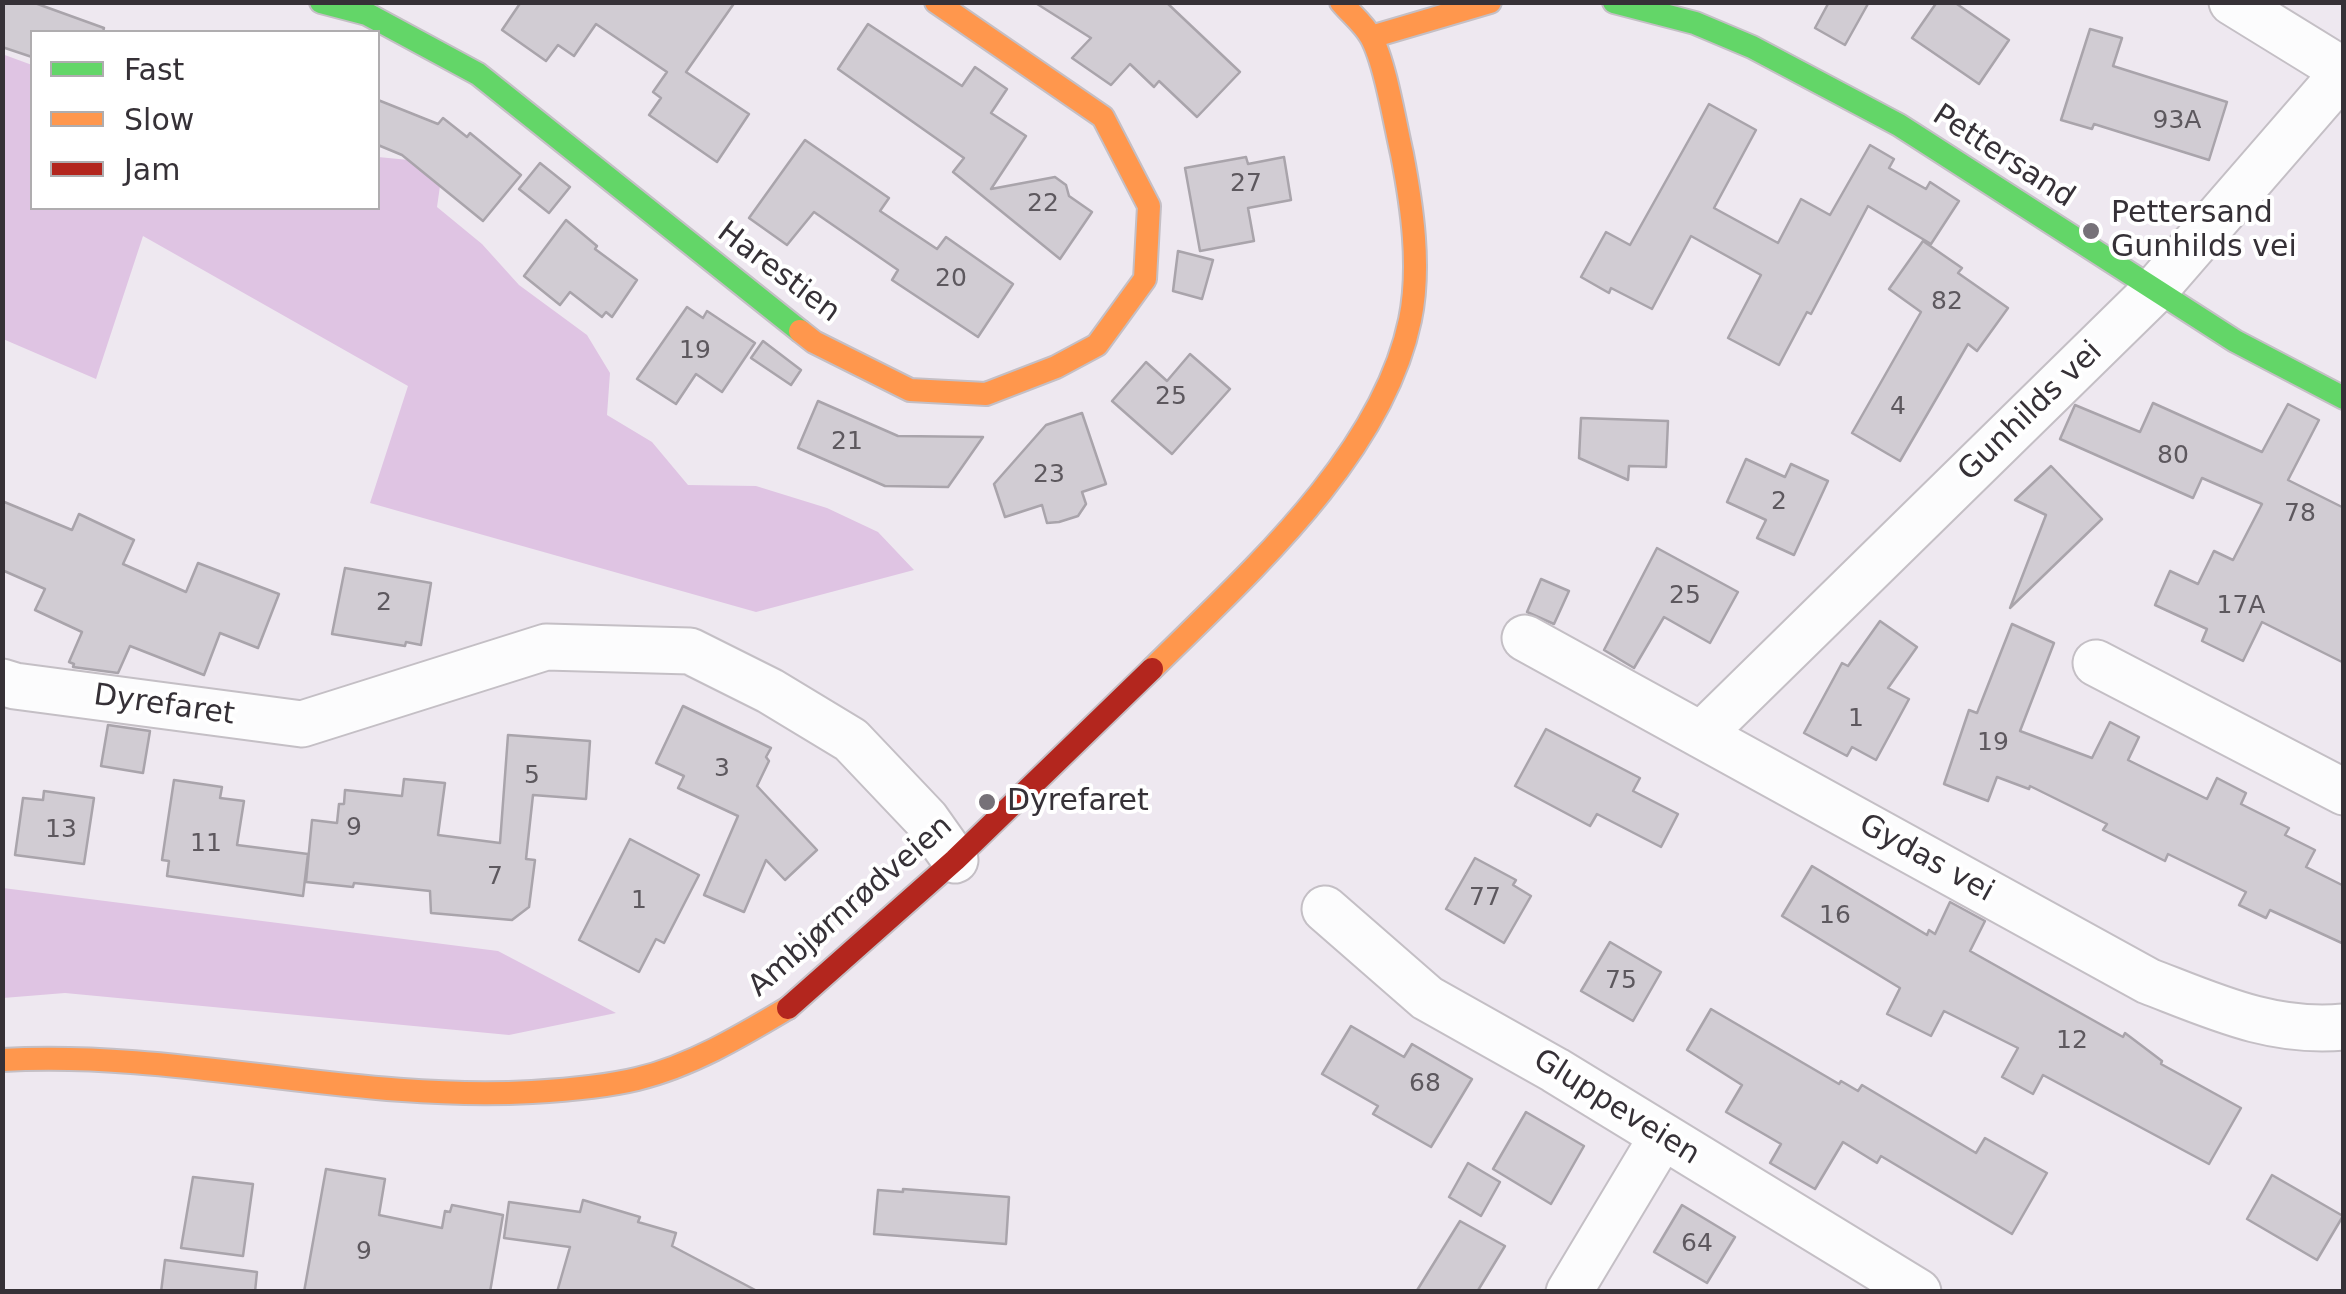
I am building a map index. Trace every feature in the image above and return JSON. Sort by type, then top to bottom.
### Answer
[{"type":"street","name":"Harestien","points":[[322,2],[367,14],[478,74],[814,342],[910,390],[986,394],[1056,367],[1098,345],[1145,279],[1149,206],[1102,116],[936,2]]},
{"type":"street","name":"Ambjørnrødveien","points":[[2,1060],[56,1057],[156,1062],[396,1091],[474,1095],[559,1090],[638,1079],[730,1043],[796,1003],[955,860],[1221,600],[1316,498],[1353,450],[1389,382],[1410,319],[1414,254],[1408,185],[1392,107],[1370,36],[1341,2]]},
{"type":"street","points":[[1370,36],[1490,2]]},
{"type":"street","name":"Pettersand","points":[[1614,2],[1695,23],[1752,46],[1899,124],[2235,341],[2344,398]]},
{"type":"street","name":"Gunhilds vei","points":[[1701,736],[2154,291],[2344,71],[2232,2]]},
{"type":"street","name":"Gydas vei","points":[[1525,638],[2148,981],[2252,1021],[2313,1030],[2344,1027]]},
{"type":"street","name":"Dyrefaret","points":[[2,682],[302,724],[546,648],[690,650],[770,691],[850,740],[926,819],[955,860]]},
{"type":"street","points":[[2096,663],[2344,792]]},
{"type":"street","name":"Gluppeveien","points":[[1325,909],[1427,998],[1556,1070],[1918,1292]]},
{"type":"street","points":[[1570,1292],[1662,1137]]},
{"type":"shaded area","points":[[2,54],[30,64],[30,210],[380,210],[380,157],[409,160],[440,186],[437,207],[482,244],[519,285],[587,335],[610,373],[607,415],[652,442],[688,485],[756,486],[827,508],[878,532],[914,570],[756,612],[370,503],[408,386],[143,236],[96,379],[3,339]]},
{"type":"shaded area","points":[[3,888],[498,951],[616,1013],[509,1035],[65,993],[3,998]]},
{"type":"building","points":[[2,2],[32,2],[104,28],[30,30],[30,56],[2,47]]},
{"type":"building","points":[[521,2],[735,2],[686,72],[749,114],[717,162],[649,115],[661,98],[653,92],[667,72],[596,24],[574,56],[558,45],[546,61],[502,30]]},
{"type":"building","points":[[1034,2],[1166,2],[1240,72],[1197,117],[1159,81],[1154,87],[1130,64],[1111,85],[1072,58],[1091,38]]},
{"type":"building","points":[[1829,2],[1869,2],[1845,45],[1815,28]]},
{"type":"building","points":[[1937,2],[1954,2],[2009,40],[1979,84],[1912,38]]},
{"type":"building","points":[[868,24],[962,86],[975,67],[1007,89],[991,113],[1026,136],[991,189],[1055,177],[1066,185],[1069,196],[1092,212],[1060,259],[953,172],[964,158],[838,69]]},
{"type":"building","points":[[2090,29],[2122,38],[2113,66],[2227,102],[2209,160],[2094,124],[2092,129],[2061,120]]},
{"type":"building","points":[[380,101],[438,124],[443,118],[467,137],[470,133],[521,175],[483,221],[402,155],[380,146]]},
{"type":"building","points":[[1709,104],[1756,130],[1714,208],[1778,243],[1801,199],[1830,215],[1870,145],[1894,159],[1889,168],[1926,189],[1930,182],[1959,201],[1931,244],[1868,206],[1811,314],[1807,312],[1779,365],[1728,338],[1761,275],[1691,236],[1652,309],[1611,288],[1609,293],[1581,277],[1606,232],[1630,245]]},
{"type":"building","points":[[805,140],[889,198],[880,211],[937,249],[946,237],[1013,284],[978,337],[892,280],[898,270],[814,212],[787,245],[749,218]]},
{"type":"building","points":[[1246,157],[1248,164],[1284,157],[1291,200],[1248,208],[1254,241],[1200,251],[1185,168]]},
{"type":"building","points":[[540,163],[570,187],[549,213],[519,189]]},
{"type":"building","points":[[566,220],[597,246],[595,249],[637,280],[612,317],[606,312],[602,317],[570,292],[560,305],[524,276]]},
{"type":"building","points":[[1923,241],[1962,268],[1958,273],[2008,308],[1977,351],[1968,344],[1900,461],[1852,433],[1921,312],[1889,289]]},
{"type":"building","points":[[1178,251],[1213,260],[1202,299],[1173,291]]},
{"type":"building","points":[[687,307],[703,318],[707,311],[755,343],[722,392],[696,374],[676,404],[637,379]]},
{"type":"building","points":[[763,341],[801,370],[791,385],[751,358]]},
{"type":"building","points":[[1190,354],[1230,389],[1172,454],[1112,401],[1146,362],[1167,381]]},
{"type":"building","points":[[818,401],[898,436],[983,437],[948,487],[885,486],[798,448]]},
{"type":"building","points":[[2153,403],[2262,452],[2288,404],[2319,420],[2288,480],[2344,508],[2344,663],[2262,622],[2243,661],[2202,641],[2207,629],[2155,605],[2170,571],[2198,584],[2214,551],[2233,560],[2262,504],[2202,478],[2193,498],[2060,439],[2075,405],[2140,432]]},
{"type":"building","points":[[1082,413],[1106,484],[1082,492],[1086,504],[1078,516],[1047,523],[1042,505],[1005,517],[994,484],[1046,425]]},
{"type":"building","points":[[1581,418],[1668,421],[1666,467],[1629,466],[1628,480],[1579,458]]},
{"type":"building","points":[[1746,459],[1785,477],[1791,464],[1828,481],[1794,555],[1757,538],[1766,520],[1727,502]]},
{"type":"building","points":[[2051,466],[2102,519],[2010,608],[2046,515],[2015,500]]},
{"type":"building","points":[[2,501],[72,530],[79,514],[134,540],[123,564],[186,592],[198,563],[279,594],[258,648],[220,633],[204,675],[130,646],[118,673],[73,667],[69,662],[82,632],[35,610],[45,589],[2,570]]},
{"type":"building","points":[[1657,548],[1738,592],[1710,643],[1664,617],[1634,668],[1604,650]]},
{"type":"building","points":[[345,568],[431,583],[421,645],[332,634]]},
{"type":"building","points":[[1541,579],[1569,591],[1554,624],[1527,612]]},
{"type":"building","points":[[1880,621],[1917,647],[1888,688],[1909,699],[1876,760],[1852,747],[1847,756],[1804,733],[1842,663],[1848,666]]},
{"type":"building","points":[[2012,624],[2054,643],[2020,731],[2092,758],[2110,722],[2139,737],[2128,760],[2207,799],[2217,778],[2246,793],[2241,804],[2289,828],[2285,835],[2315,850],[2306,867],[2344,886],[2344,944],[2270,910],[2266,918],[2239,905],[2246,892],[2168,854],[2165,861],[2103,830],[2107,824],[2030,786],[2029,789],[1997,777],[1988,801],[1944,784],[1969,710],[1977,713]]},
{"type":"building","points":[[683,706],[771,748],[757,786],[817,850],[785,880],[766,860],[744,912],[704,895],[738,816],[678,788],[684,776],[656,763]]},
{"type":"building","points":[[108,725],[150,731],[143,773],[101,766]]},
{"type":"building","points":[[1546,729],[1640,778],[1633,791],[1678,814],[1661,847],[1597,814],[1590,826],[1515,786]]},
{"type":"building","points":[[508,735],[590,741],[586,799],[533,795],[526,859],[535,860],[529,907],[512,920],[431,913],[430,891],[306,882],[312,820],[337,823],[345,790],[402,796],[404,779],[445,783],[438,835],[500,843]]},
{"type":"building","points":[[174,780],[222,787],[220,798],[244,801],[237,845],[308,854],[303,896],[167,876],[169,861],[162,860]]},
{"type":"building","points":[[44,791],[94,798],[84,864],[15,855],[23,798],[43,800]]},
{"type":"building","points":[[630,839],[699,875],[664,943],[656,939],[639,972],[579,940]]},
{"type":"building","points":[[1475,858],[1516,880],[1513,885],[1531,896],[1504,943],[1446,909]]},
{"type":"building","points":[[1812,866],[1927,935],[1929,930],[1935,934],[1950,902],[1985,921],[1970,951],[2123,1037],[2125,1033],[2161,1064],[2241,1108],[2209,1164],[2043,1075],[2033,1094],[2002,1077],[2018,1048],[1944,1011],[1931,1036],[1887,1014],[1900,988],[1782,916]]},
{"type":"building","points":[[1610,942],[1661,972],[1633,1021],[1581,991]]},
{"type":"building","points":[[1711,1009],[1839,1084],[1841,1081],[1858,1091],[1862,1085],[1976,1153],[1985,1138],[2047,1173],[2012,1234],[1881,1156],[1877,1163],[1843,1142],[1815,1189],[1770,1163],[1781,1144],[1726,1112],[1742,1085],[1687,1050]]},
{"type":"building","points":[[1351,1026],[1404,1057],[1412,1044],[1472,1079],[1431,1147],[1373,1114],[1378,1106],[1322,1074]]},
{"type":"building","points":[[1526,1112],[1584,1146],[1551,1204],[1493,1169]]},
{"type":"building","points":[[1468,1163],[1500,1182],[1481,1216],[1449,1197]]},
{"type":"building","points":[[326,1169],[385,1179],[379,1215],[442,1228],[445,1211],[450,1212],[452,1205],[503,1215],[490,1292],[304,1292]]},
{"type":"building","points":[[2272,1175],[2343,1216],[2317,1260],[2247,1219]]},
{"type":"building","points":[[193,1177],[253,1184],[243,1256],[181,1248]]},
{"type":"building","points":[[878,1190],[1009,1197],[1006,1244],[874,1234]]},
{"type":"building","points":[[583,1200],[640,1217],[638,1222],[676,1233],[672,1246],[759,1292],[557,1292],[570,1247],[504,1238],[509,1202],[580,1212]]},
{"type":"building","points":[[1682,1205],[1735,1237],[1707,1283],[1654,1252]]},
{"type":"building","points":[[1460,1221],[1505,1246],[1477,1292],[1416,1292]]},
{"type":"building","points":[[165,1260],[257,1272],[255,1292],[161,1292]]},
{"type":"traffic: fast","points":[[321,2],[367,14],[478,74],[800,331]]},
{"type":"traffic: fast","points":[[1614,2],[1695,23],[1752,47],[1899,125],[2235,341],[2344,398]]},
{"type":"traffic: slow","points":[[800,331],[814,342],[910,390],[986,394],[1056,367],[1097,345],[1145,279],[1149,206],[1103,117],[936,2]]},
{"type":"traffic: slow","points":[[1152,669],[1268,553],[1341,465],[1371,419],[1395,370],[1410,320],[1415,279],[1414,237],[1393,110],[1371,37],[1341,2]]},
{"type":"traffic: slow","points":[[1371,37],[1490,2]]},
{"type":"traffic: slow","points":[[2,1060],[135,1062],[399,1090],[545,1091],[611,1084],[657,1073],[715,1049],[788,1008]]},
{"type":"traffic: jam","points":[[788,1008],[955,860],[1152,669]]},
{"type":"place","name":"Pettersand Gunhilds vei","points":[[2091,231]]},
{"type":"place","name":"Dyrefaret","points":[[987,802]]}]
